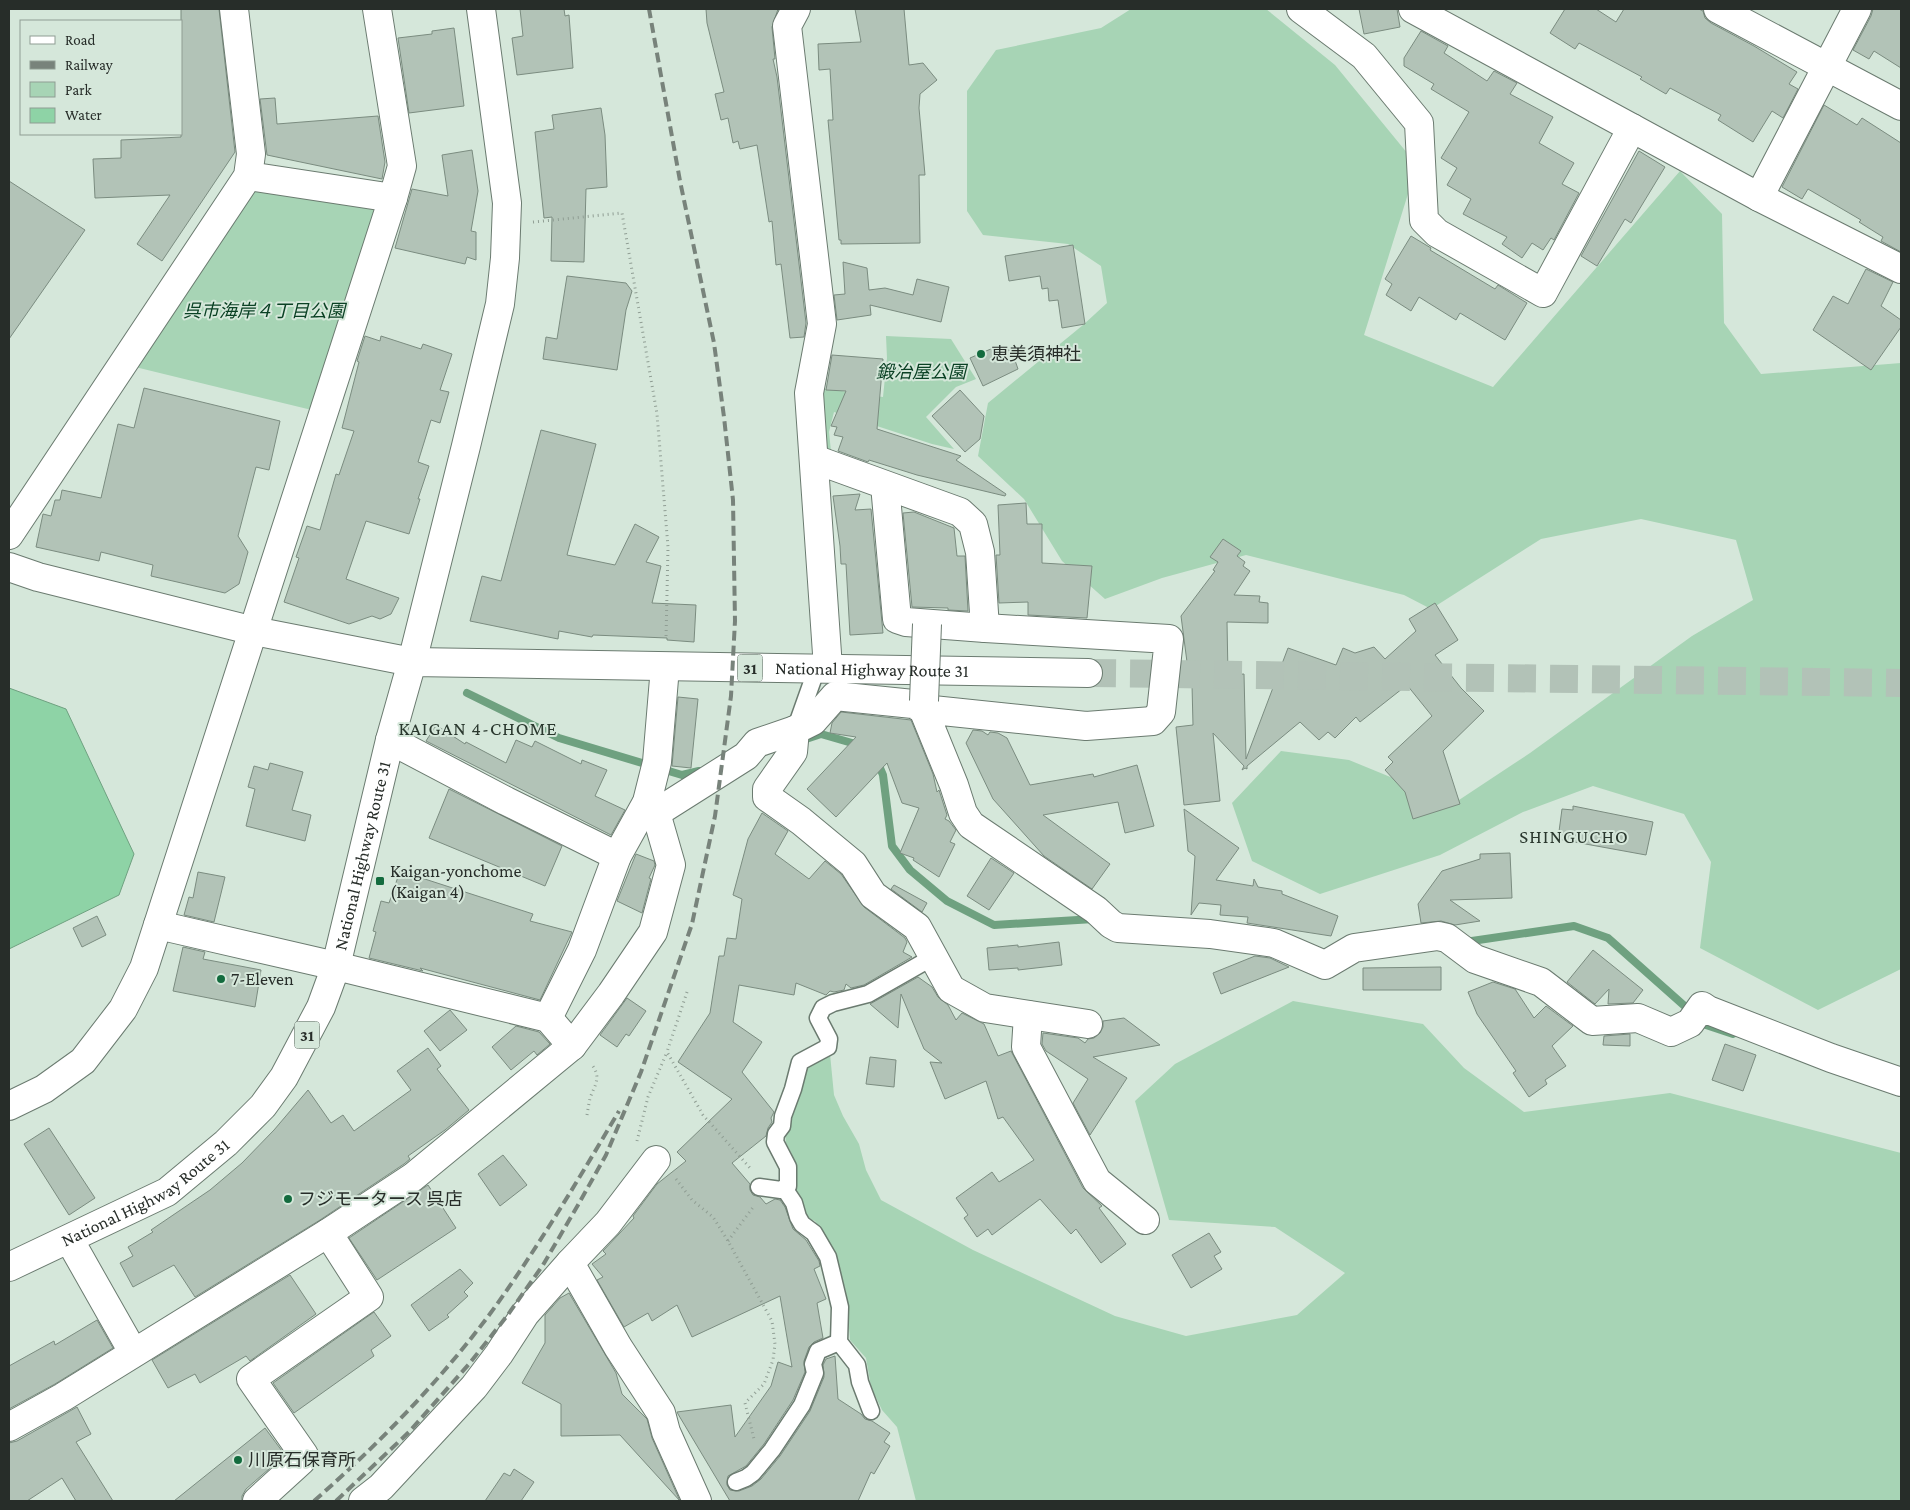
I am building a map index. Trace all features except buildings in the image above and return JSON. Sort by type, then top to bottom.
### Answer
[{"type":"main road","points":[[9,535],[248,176],[251,154],[234,9]]},
{"type":"main road","points":[[9,1106],[44,1089],[83,1061],[123,1010],[144,968],[402,166],[377,9]]},
{"type":"main road","points":[[9,567],[38,577],[254,630],[412,662],[497,313],[505,258],[507,203],[481,9]]},
{"type":"main road","points":[[796,9],[787,26],[822,324],[809,393],[814,459],[823,668]]},
{"type":"main road","points":[[1301,9],[1364,56],[1419,123],[1424,220],[1437,233],[1543,293],[1632,128]]},
{"type":"main road","points":[[1413,9],[1632,128],[1901,269]]},
{"type":"main road","points":[[1718,9],[1901,106]]},
{"type":"main road","points":[[1760,196],[1857,9]]},
{"type":"main road","points":[[248,176],[392,198]]},
{"type":"main road","points":[[814,459],[960,512],[973,524],[980,552],[984,628]]},
{"type":"main road","points":[[885,485],[897,620],[984,628],[1169,639],[1161,712],[1153,721],[1086,726],[924,705],[835,696],[794,739],[767,789],[767,797],[801,821],[853,864],[873,895],[917,927],[951,989],[985,1008],[1088,1024]]},
{"type":"main road","points":[[927,624],[924,705],[963,813],[971,825],[1118,928],[1210,934],[1274,944],[1326,965],[1354,948],[1438,936],[1455,944],[1475,959],[1541,982],[1592,1021],[1638,1018],[1671,1032],[1696,1014],[1708,1010],[1830,1058],[1901,1082]]},
{"type":"main road","name":"National Highway Route 31","points":[[9,1267],[167,1192],[226,1143],[263,1106],[284,1076],[321,1007],[336,966],[390,740],[412,662],[1088,673]]},
{"type":"main road","points":[[548,1018],[582,950],[617,856],[653,788],[661,727],[665,667]]},
{"type":"main road","points":[[653,788],[746,756],[757,743],[794,739]]},
{"type":"main road","points":[[390,740],[506,801],[617,856]]},
{"type":"main road","points":[[9,1427],[63,1397],[413,1177],[572,1046],[611,994],[653,932],[671,865],[653,788]]},
{"type":"main road","points":[[158,925],[548,1018],[572,1046]]},
{"type":"main road","points":[[1028,1015],[1026,1047],[1097,1181],[1145,1220]]},
{"type":"main road","points":[[363,1501],[381,1487],[467,1394],[499,1354],[526,1314],[608,1223],[647,1151]]},
{"type":"main road","points":[[258,1501],[301,1461],[304,1455],[251,1378],[369,1297],[328,1232]]},
{"type":"main road","points":[[69,1239],[133,1352]]},
{"type":"main road","points":[[570,1263],[618,1346],[660,1413],[666,1432],[697,1501]]},
{"type":"lane","points":[[794,739],[823,668]]},
{"type":"lane","points":[[759,1187],[781,1190],[788,1186],[788,1167],[775,1142],[776,1134],[782,1126],[782,1116],[793,1088],[800,1062],[828,1047],[829,1039],[818,1018],[823,1008],[832,1003],[868,994],[933,957]]},
{"type":"lane","points":[[784,1188],[794,1203],[802,1224],[814,1233],[828,1257],[840,1307],[839,1342],[857,1365],[860,1382],[871,1411]]},
{"type":"lane","points":[[736,1482],[746,1478],[753,1472],[772,1450],[802,1405],[815,1373],[813,1364],[818,1351],[839,1342]]},
{"type":"path","points":[[529,222],[622,213],[657,414],[668,547],[665,667]]},
{"type":"path","points":[[687,992],[667,1052],[648,1097],[647,1151],[670,1171],[692,1200],[713,1216],[772,1320],[775,1344],[773,1360],[764,1384],[745,1403],[755,1442]]},
{"type":"path","points":[[572,1046],[595,1068],[598,1079],[590,1100],[587,1115]]},
{"type":"path","points":[[667,1052],[703,1115],[752,1171],[759,1187],[755,1205],[728,1241]]},
{"type":"green space","points":[[1131,9],[1266,9],[1335,65],[1417,165],[1364,335],[1493,387],[1680,171],[1722,214],[1724,323],[1761,374],[1901,363],[1901,969],[1818,1010],[1700,948],[1711,862],[1684,814],[1593,786],[1523,812],[1440,855],[1320,894],[1252,861],[1232,803],[1281,751],[1349,760],[1422,790],[1459,800],[1530,753],[1692,636],[1753,600],[1736,540],[1641,519],[1541,539],[1431,609],[1404,595],[1246,555],[1162,578],[1105,599],[1062,561],[1024,499],[978,456],[988,403],[1107,303],[1101,266],[1068,244],[983,235],[967,211],[967,91],[996,50],[1101,28]]},
{"type":"green space","name":"呉市海岸４丁目公園","points":[[251,180],[387,201],[320,412],[127,365]]},
{"type":"green space","name":"鍛冶屋公園","points":[[886,336],[951,339],[976,379],[956,387],[926,417],[954,449],[932,444],[834,412],[829,432],[832,461],[817,457],[814,387],[883,397],[887,358]]},
{"type":"green space","points":[[1293,1001],[1423,1024],[1464,1068],[1524,1112],[1670,1093],[1901,1153],[1901,1501],[916,1501],[897,1427],[882,1410],[871,1387],[866,1358],[850,1340],[846,1292],[835,1251],[815,1221],[803,1217],[794,1184],[792,1154],[786,1143],[785,1133],[801,1070],[830,1054],[834,1095],[843,1116],[859,1144],[866,1170],[881,1200],[973,1250],[1115,1316],[1186,1336],[1297,1315],[1345,1273],[1275,1227],[1169,1220],[1135,1101],[1175,1064]]},
{"type":"water","points":[[9,688],[66,709],[134,854],[119,895],[9,949]]},
{"type":"waterway","points":[[467,693],[559,738],[682,775],[699,771]]},
{"type":"waterway","points":[[803,740],[821,734],[859,745]]},
{"type":"waterway","points":[[877,761],[883,775],[892,846],[910,870],[947,901],[994,925],[1094,919]]},
{"type":"waterway","points":[[1465,942],[1574,926],[1608,938],[1706,1025],[1733,1034]]},
{"type":"tunnel","points":[[1088,673],[1901,683]]},
{"type":"railway","points":[[336,1501],[409,1432],[469,1364],[507,1316],[543,1265],[606,1155],[641,1072],[692,924],[715,816],[731,696],[735,621],[733,500],[714,343],[680,181],[649,9]]},
{"type":"railway","points":[[314,1501],[387,1433],[475,1333],[544,1235],[619,1111]]},
{"type":"place","name":"恵美須神社","points":[[981,354]]},
{"type":"place","name":"Kaigan-yonchome (Kaigan 4)","points":[[380,881]]},
{"type":"place","name":"7-Eleven","points":[[221,979]]},
{"type":"place","name":"フジモータース 呉店","points":[[288,1199]]},
{"type":"place","name":"川原石保育所","points":[[238,1460]]},
{"type":"district","name":"KAIGAN 4-CHOME","points":[[478,728]]},
{"type":"district","name":"SHINGUCHO","points":[[1574,836]]}]
